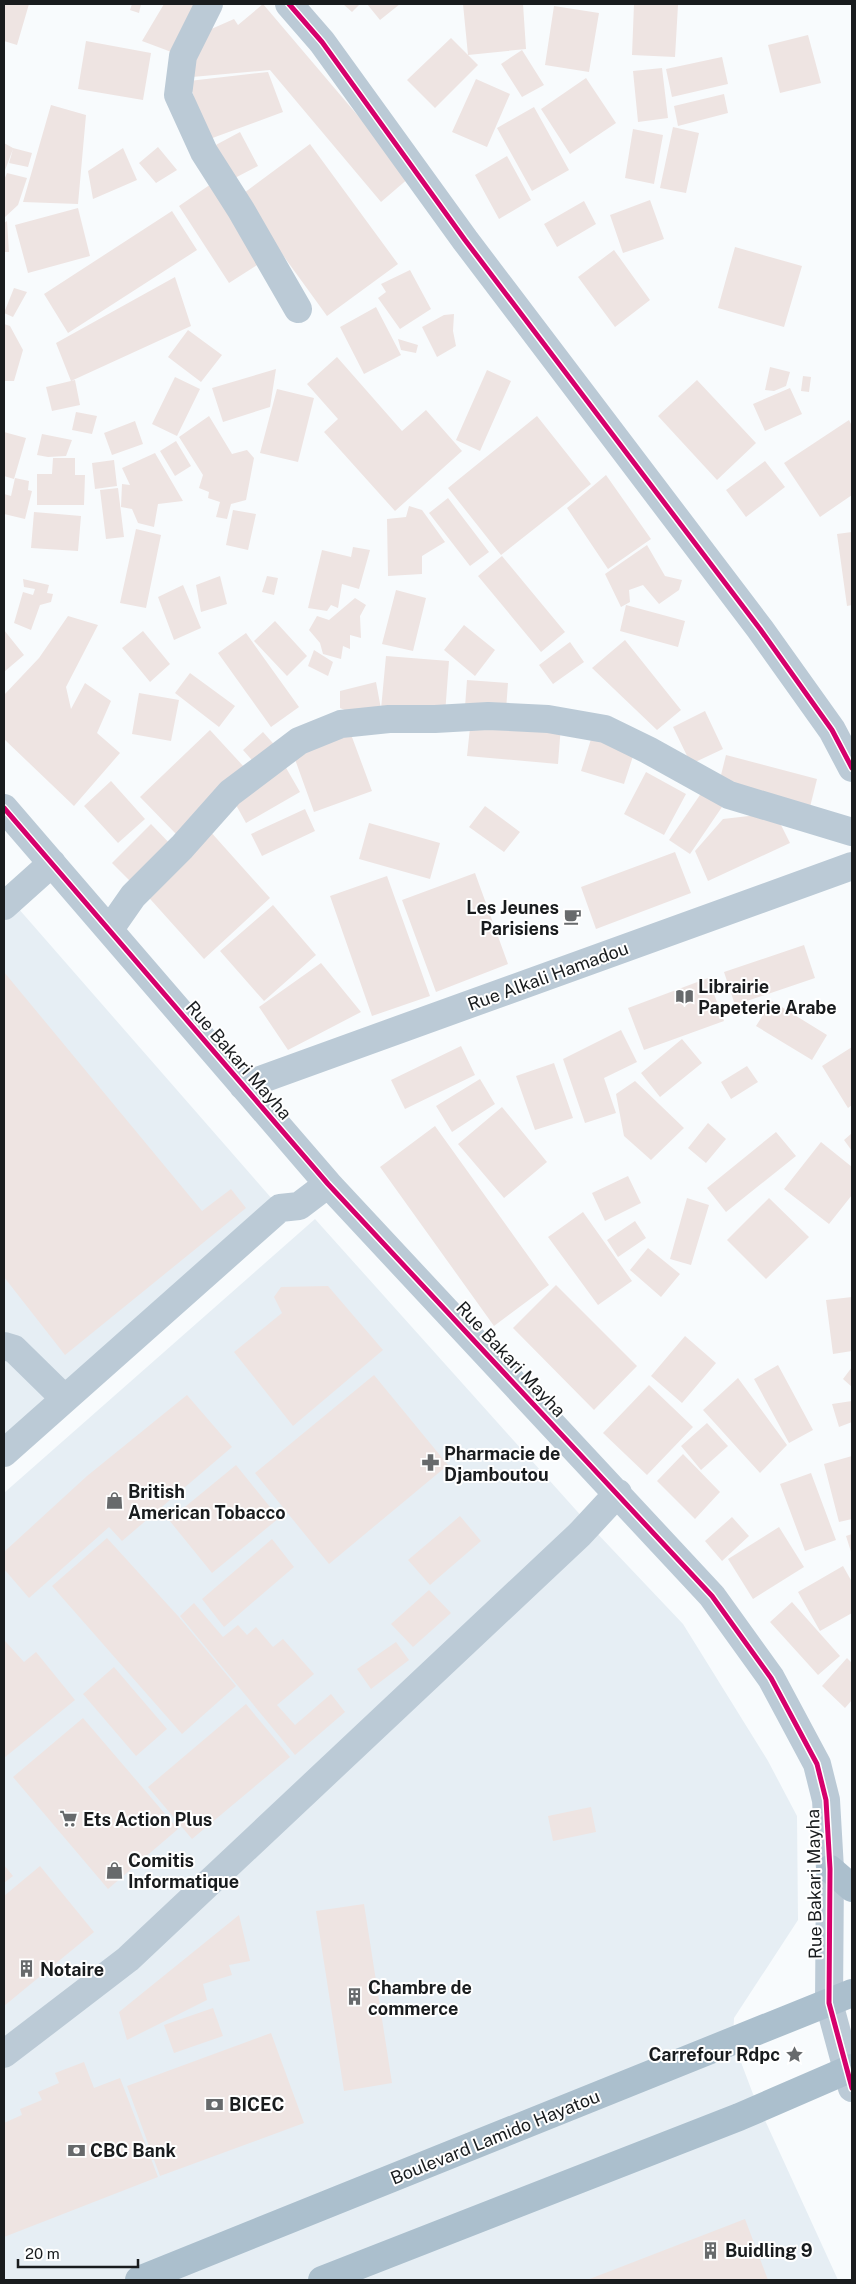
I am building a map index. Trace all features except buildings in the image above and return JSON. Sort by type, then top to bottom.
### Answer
[{"type":"main road","points":[[830,1869],[852,1888]]},
{"type":"main road","name":"Boulevard Lamido Hayatou","points":[[139,2280],[841,1998]]},
{"type":"main road","points":[[322,2280],[739,2117],[851,2076]]},
{"type":"street","points":[[209,4],[183,56],[178,95],[204,152],[241,210],[298,309]]},
{"type":"street","points":[[288,4],[322,42],[465,240],[760,628],[832,730],[852,768]]},
{"type":"street","points":[[110,929],[132,896],[182,847],[230,793],[299,741],[341,724],[389,719],[488,716],[548,719],[605,729],[648,750],[728,795],[852,832]]},
{"type":"street","name":"Rue Bakari Mayha","points":[[4,808],[328,1184],[712,1596],[771,1678],[817,1764],[826,1800],[841,1998],[851,2076]]},
{"type":"street","points":[[4,906],[52,863]]},
{"type":"street","name":"Rue Alkali Hamadou","points":[[243,1086],[852,866]]},
{"type":"street","points":[[4,1453],[280,1208],[300,1206],[328,1184]]},
{"type":"street","points":[[4,1346],[14,1349],[65,1399]]},
{"type":"street","points":[[4,2054],[128,1959],[580,1534],[618,1493]]},
{"type":"shaded area","points":[[4,892],[280,1208],[4,1453]]},
{"type":"shaded area","points":[[315,1219],[593,1529],[683,1624],[768,1761],[797,1816],[798,1920],[734,2018],[733,2041],[753,2094],[838,2280],[4,2280],[4,1493]]},
{"type":"cycle path","points":[[289,4],[322,42],[465,240],[760,629],[832,730],[852,768]]},
{"type":"cycle path","points":[[4,808],[328,1184],[712,1596],[771,1678],[817,1764],[826,1800],[830,1869],[829,2003],[852,2088]]},
{"type":"place","name":"Les Jeunes Parisiens","points":[[573,917]]},
{"type":"place","name":"Librairie Papeterie Arabe","points":[[684,996]]},
{"type":"place","name":"Pharmacie de Djamboutou","points":[[430,1463]]},
{"type":"place","name":"British American Tobacco","points":[[114,1501]]},
{"type":"place","name":"Ets Action Plus","points":[[69,1819]]},
{"type":"place","name":"Comitis Informatique","points":[[114,1870]]},
{"type":"place","name":"Notaire","points":[[26,1969]]},
{"type":"place","name":"Chambre de commerce","points":[[354,1997]]},
{"type":"place","name":"Carrefour Rdpc","points":[[794,2054]]},
{"type":"place","name":"BICEC","points":[[215,2104]]},
{"type":"place","name":"CBC Bank","points":[[76,2150]]},
{"type":"place","name":"Buidling 9","points":[[711,2250]]}]
